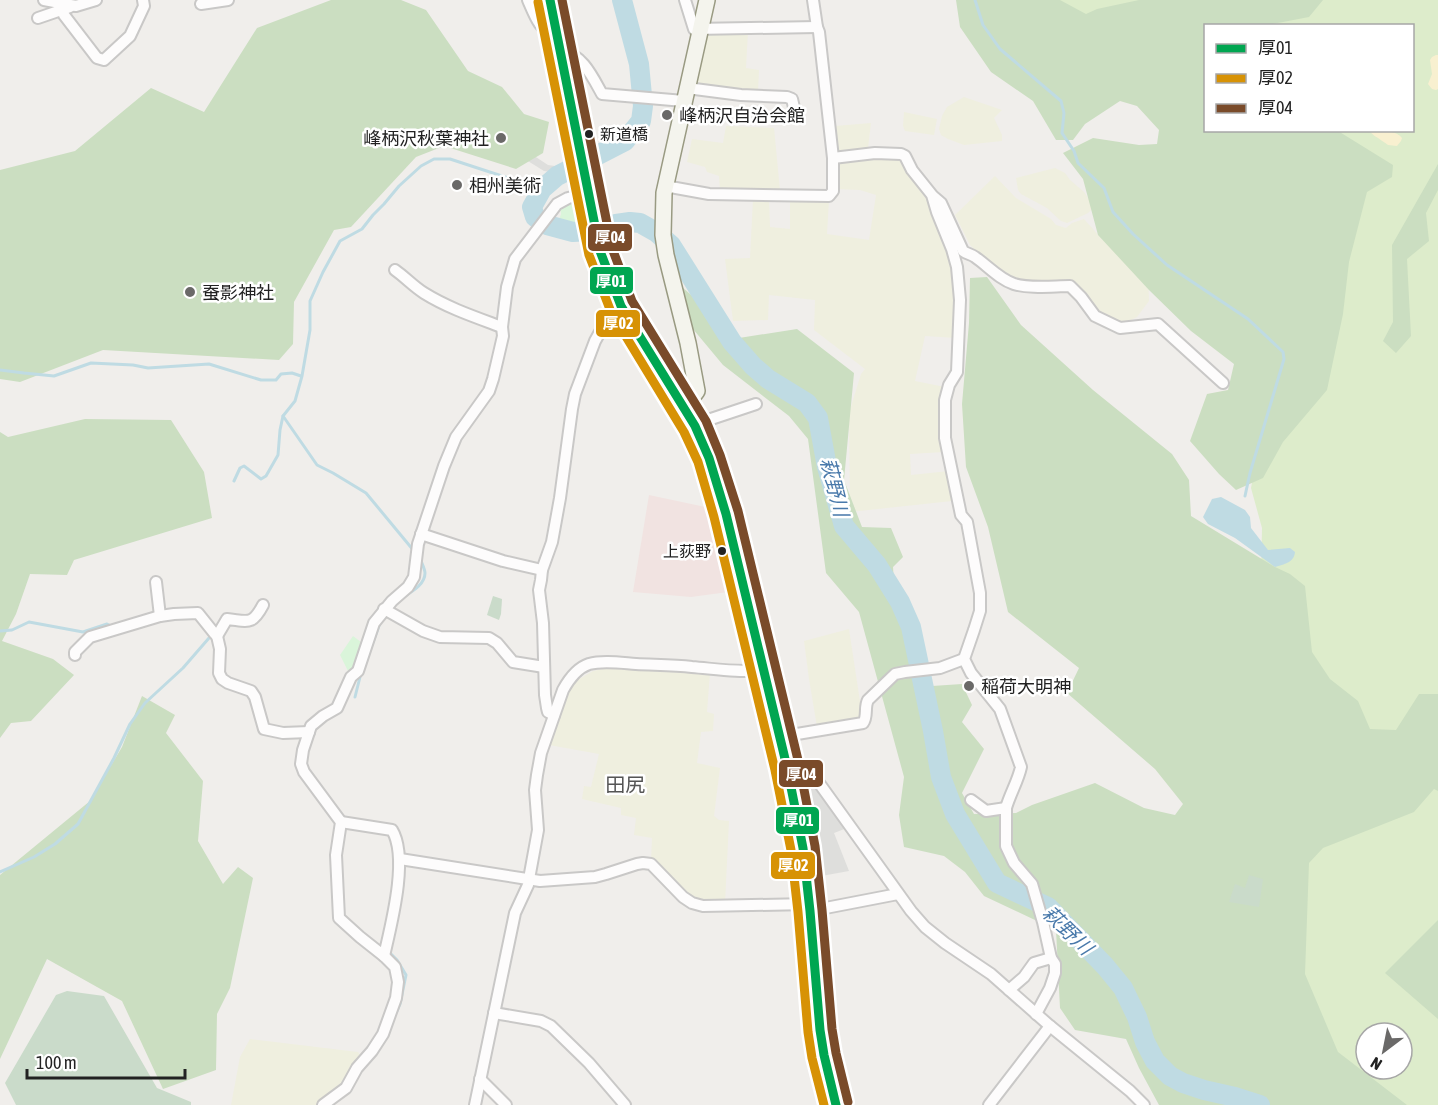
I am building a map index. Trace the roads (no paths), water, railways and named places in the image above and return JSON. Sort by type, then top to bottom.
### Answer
[{"type":"highway","points":[[550,0],[600,251],[621,306],[698,432],[709,458],[726,514],[787,767],[803,848],[820,1030],[836,1105]]},
{"type":"street","points":[[44,0],[76,6]]},
{"type":"street","points":[[38,18],[96,0]]},
{"type":"street","points":[[63,9],[64,15],[97,58],[104,60],[130,36],[144,6],[143,0]]},
{"type":"street","points":[[201,4],[228,0]]},
{"type":"street","points":[[528,0],[543,30],[582,62],[602,94],[654,99],[685,94],[787,97],[792,99],[796,116]]},
{"type":"street","points":[[685,0],[694,29],[817,27]]},
{"type":"street","points":[[685,408],[697,391],[688,343],[666,255],[663,235],[665,186],[707,0]]},
{"type":"street","points":[[665,186],[709,194],[829,196],[833,191],[833,158],[819,32],[813,0]]},
{"type":"street","points":[[833,158],[875,153],[905,156],[912,170],[941,203],[963,251],[967,254],[973,255],[1013,284],[1070,286],[1095,316],[1120,328],[1158,324],[1223,383]]},
{"type":"street","points":[[385,952],[393,916],[400,859],[396,836],[392,830],[345,823],[304,772],[302,757],[311,726],[338,708],[351,677],[358,671],[374,623],[388,612],[414,577],[421,534],[444,466],[456,437],[489,392],[503,336],[507,287],[515,259],[557,204],[587,187]]},
{"type":"street","points":[[932,195],[952,249],[959,281],[957,372],[949,385],[945,400],[945,438],[961,515],[967,522],[980,593],[980,611],[964,659],[971,673],[1000,710],[1021,766],[1006,808],[1006,846],[1014,863],[1032,884],[1051,958],[1055,964],[1055,973],[1050,988],[1036,1014]]},
{"type":"street","points":[[394,270],[438,302],[456,311],[502,327]]},
{"type":"street","points":[[554,715],[548,712],[547,708],[539,590],[542,570],[552,542],[575,394],[595,341],[610,314],[621,306]]},
{"type":"street","points":[[698,432],[705,428],[711,419],[741,406],[756,404]]},
{"type":"street","points":[[421,534],[503,561],[542,570]]},
{"type":"street","points":[[156,582],[160,616]]},
{"type":"street","points":[[217,636],[227,620],[247,622],[253,620],[258,616],[263,605]]},
{"type":"street","points":[[388,612],[423,631],[440,637],[489,638],[497,643],[513,662],[544,667]]},
{"type":"street","points":[[74,652],[90,638],[160,616],[198,613],[217,636],[220,649],[219,673],[222,679],[251,691],[255,697],[264,729],[283,733],[309,732]]},
{"type":"street","points":[[780,737],[863,723],[866,703],[895,674],[940,668],[964,659]]},
{"type":"street","points":[[475,1105],[515,913],[528,885],[537,830],[535,790],[541,753],[567,682],[576,672],[590,664],[617,663],[719,670],[762,670]]},
{"type":"street","points":[[787,767],[807,770],[814,776],[898,894],[926,927],[945,943],[991,974],[1144,1105]]},
{"type":"street","points":[[971,800],[986,811],[1006,808]]},
{"type":"street","points":[[323,1105],[346,1088],[357,1068],[383,1034],[396,998],[398,982],[395,967],[385,952],[360,937],[339,918],[336,855],[345,823]]},
{"type":"street","points":[[400,859],[540,881],[595,877],[643,863],[651,864],[683,897],[703,906],[810,907],[898,894]]},
{"type":"street","points":[[1009,990],[1024,977],[1034,963],[1051,958]]},
{"type":"street","points":[[494,1013],[541,1021],[551,1026],[589,1063],[625,1105]]},
{"type":"street","points":[[989,1105],[1050,1026]]},
{"type":"street","points":[[480,1079],[506,1105]]},
{"type":"water","points":[[1221,497],[1245,510],[1250,517],[1251,528],[1268,550],[1290,548],[1295,552],[1293,559],[1275,567],[1235,538],[1208,524],[1203,517],[1212,499]]},
{"type":"waterway","name":"萩野川","points":[[622,0],[639,64],[643,106],[641,121],[625,141],[557,176],[542,189],[532,207],[535,217],[547,225],[573,232],[607,230],[616,224],[630,222],[640,223],[656,232],[671,245],[732,342],[753,366],[768,379],[807,403],[818,418],[827,467],[844,526],[877,565],[900,602],[911,627],[941,777],[955,814],[997,883],[1048,907],[1105,966],[1123,988],[1155,1061],[1170,1076],[1204,1090],[1260,1105]]},
{"type":"waterway","points":[[975,0],[983,25],[1000,49],[1061,101],[1064,113],[1062,133],[1074,151],[1078,163],[1104,188],[1113,212],[1167,265],[1248,319],[1283,352],[1284,359],[1245,496]]},
{"type":"waterway","points":[[414,551],[366,493],[317,465],[283,416],[295,401],[302,376],[310,330],[310,301],[340,241],[362,229],[399,186],[421,166],[434,159],[450,159],[542,189]]},
{"type":"waterway","points":[[0,370],[54,376],[91,363],[148,368],[209,364],[261,380],[276,380],[281,374],[292,373],[301,376]]},
{"type":"waterway","points":[[234,481],[240,468],[244,466],[261,479],[266,476],[278,455],[283,416]]},
{"type":"waterway","points":[[405,596],[423,581],[425,571],[420,558]]},
{"type":"waterway","points":[[0,631],[12,630],[29,622],[83,632],[107,624],[113,627]]},
{"type":"waterway","points":[[372,645],[380,623]]},
{"type":"waterway","points":[[0,872],[34,857],[55,844],[78,824],[130,724],[145,703],[183,668],[209,638]]},
{"type":"waterway","points":[[355,697],[361,673]]},
{"type":"waterway","points":[[389,952],[406,975],[397,1011]]},
{"type":"place","name":"峰柄沢自治会館","points":[[667,115]]},
{"type":"place","name":"新道橋","points":[[589,134]]},
{"type":"place","name":"峰柄沢秋葉神社","points":[[501,138]]},
{"type":"place","name":"相州美術","points":[[457,185]]},
{"type":"place","name":"蚕影神社","points":[[190,292]]},
{"type":"place","name":"上荻野","points":[[722,551]]},
{"type":"place","name":"稲荷大明神","points":[[969,686]]},
{"type":"district","name":"田尻","points":[[625,784]]}]
